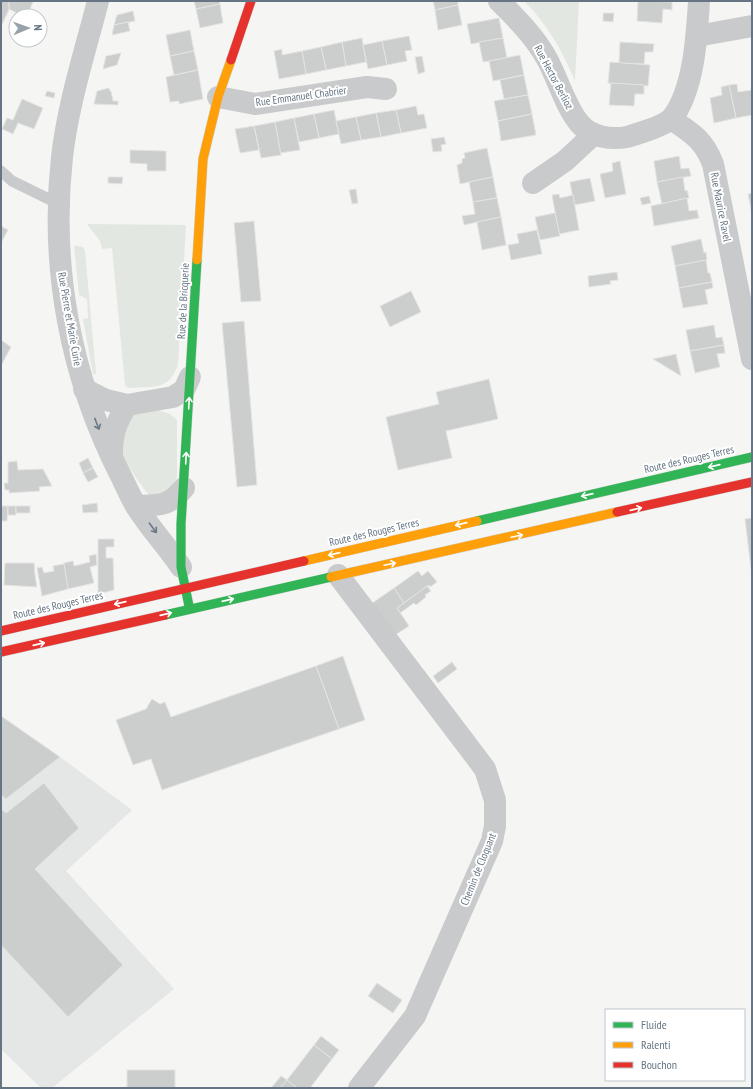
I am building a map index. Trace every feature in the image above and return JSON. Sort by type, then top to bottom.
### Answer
[{"type":"main road","name":"Rue de la Bricquerie","points":[[190,609],[181,567],[182,524],[203,159],[209,129],[218,97],[251,1]]},
{"type":"main road","name":"Route des Rouges Terres","points":[[1,631],[752,457]]},
{"type":"main road","points":[[1,652],[752,482]]},
{"type":"street","name":"Rue Pierre et Marie Curie","points":[[98,1],[70,112],[62,157],[58,240],[61,281],[84,389],[104,442],[136,506],[181,567]]},
{"type":"street","name":"Rue Hector Berlioz","points":[[499,1],[522,24],[536,42],[548,60],[570,108],[580,124],[593,135]]},
{"type":"street","points":[[533,183],[565,161],[593,135],[605,138],[623,138],[643,133],[671,119],[684,96],[692,69],[697,36],[699,1]]},
{"type":"street","points":[[697,36],[752,26]]},
{"type":"street","name":"Rue Emmanuel Chabrier","points":[[218,97],[255,104],[367,87],[386,89]]},
{"type":"street","name":"Rue Maurice Ravel","points":[[671,119],[696,137],[708,151],[713,164],[747,309],[752,359]]},
{"type":"street","points":[[84,389],[106,400],[127,405],[174,397],[184,390],[190,378]]},
{"type":"street","points":[[154,401],[164,404],[172,409],[180,416],[187,428]]},
{"type":"street","points":[[112,458],[114,429],[120,415],[127,405]]},
{"type":"street","points":[[136,506],[169,503],[177,497],[184,488]]},
{"type":"street","name":"Chemin de Cloquant","points":[[338,575],[485,769],[495,800],[495,826],[492,841],[415,1016],[359,1088]]},
{"type":"lane","points":[[1,171],[12,181],[59,204]]},
{"type":"shaded area","points":[[524,1],[579,1],[575,81],[554,38],[533,10]]},
{"type":"shaded area","points":[[87,224],[186,225],[178,364],[175,373],[165,383],[153,387],[129,388],[125,385],[112,248],[102,249],[100,241]]},
{"type":"shaded area","points":[[74,245],[83,247],[85,251],[96,374],[93,374],[83,319],[88,318],[87,299],[79,295]]},
{"type":"shaded area","points":[[154,409],[170,414],[177,420],[177,478],[169,493],[151,497],[143,488],[128,465],[121,451],[120,444],[126,416]]},
{"type":"shaded area","points":[[1,716],[132,810],[66,871],[174,989],[52,1088],[41,1088],[1,1049]]},
{"type":"building","points":[[1,1],[10,1],[8,6],[10,7],[8,8],[1,27]]},
{"type":"building","points":[[10,1],[33,2],[30,8],[10,8],[8,6]]},
{"type":"building","points":[[194,1],[219,1],[220,4],[196,9]]},
{"type":"building","points":[[433,1],[458,1],[458,5],[435,10]]},
{"type":"building","points":[[638,1],[672,2],[672,10],[663,9],[662,23],[637,21]]},
{"type":"building","points":[[220,4],[223,23],[200,28],[196,9]]},
{"type":"building","points":[[458,5],[462,25],[438,30],[435,10]]},
{"type":"building","points":[[133,11],[135,21],[114,25],[117,15]]},
{"type":"building","points":[[603,13],[614,13],[613,22],[603,21]]},
{"type":"building","points":[[499,18],[503,38],[471,44],[467,24]]},
{"type":"building","points":[[128,22],[130,31],[112,35],[114,25]]},
{"type":"building","points":[[190,30],[194,51],[170,56],[166,35]]},
{"type":"building","points":[[409,36],[412,50],[405,51],[407,61],[387,65],[382,41]]},
{"type":"building","points":[[362,38],[366,62],[346,66],[342,42]]},
{"type":"building","points":[[503,38],[507,58],[483,62],[479,42]]},
{"type":"building","points":[[382,41],[387,65],[368,69],[363,45]]},
{"type":"building","points":[[342,42],[346,66],[326,70],[321,47]]},
{"type":"building","points":[[620,42],[654,44],[653,52],[645,52],[644,64],[619,63]]},
{"type":"building","points":[[321,47],[326,70],[306,74],[302,51]]},
{"type":"building","points":[[282,49],[282,55],[302,51],[306,74],[279,79],[274,51]]},
{"type":"building","points":[[194,51],[198,70],[174,75],[170,56]]},
{"type":"building","points":[[121,53],[117,65],[103,69],[106,56]]},
{"type":"building","points":[[520,55],[524,75],[493,81],[489,61]]},
{"type":"building","points":[[422,56],[425,72],[418,74],[415,57]]},
{"type":"building","points":[[610,62],[650,65],[648,86],[608,83]]},
{"type":"building","points":[[198,70],[203,99],[179,104],[179,101],[170,102],[166,77]]},
{"type":"building","points":[[524,75],[528,95],[504,99],[500,80]]},
{"type":"building","points":[[611,83],[644,85],[644,94],[635,94],[634,106],[609,105]]},
{"type":"building","points":[[737,84],[738,92],[752,90],[752,115],[736,118],[729,85]]},
{"type":"building","points":[[729,85],[736,118],[714,123],[710,98],[722,95],[721,87]]},
{"type":"building","points":[[109,88],[113,101],[118,101],[118,105],[94,104],[97,91]]},
{"type":"building","points":[[47,91],[55,93],[54,98],[45,96]]},
{"type":"building","points":[[528,95],[532,114],[498,121],[494,101]]},
{"type":"building","points":[[22,99],[43,108],[34,129],[18,123],[13,134],[2,129],[7,118],[13,120]]},
{"type":"building","points":[[416,106],[418,115],[424,114],[427,128],[401,133],[396,110]]},
{"type":"building","points":[[334,110],[339,134],[319,138],[314,114]]},
{"type":"building","points":[[396,110],[401,133],[381,137],[376,113]]},
{"type":"building","points":[[376,113],[381,137],[361,140],[356,117]]},
{"type":"building","points":[[314,114],[319,138],[299,142],[294,118]]},
{"type":"building","points":[[532,114],[536,135],[501,141],[498,121]]},
{"type":"building","points":[[356,117],[361,140],[341,144],[336,121]]},
{"type":"building","points":[[294,118],[300,150],[280,153],[275,122]]},
{"type":"building","points":[[275,122],[281,155],[261,158],[254,126]]},
{"type":"building","points":[[254,126],[259,150],[240,153],[235,129]]},
{"type":"building","points":[[444,137],[446,144],[441,145],[442,151],[433,152],[431,139]]},
{"type":"building","points":[[487,148],[493,177],[460,184],[457,165],[462,163],[462,159],[465,158],[464,153]]},
{"type":"building","points":[[130,150],[166,151],[166,171],[147,171],[147,164],[130,163]]},
{"type":"building","points":[[679,156],[681,169],[689,168],[691,176],[657,182],[654,161]]},
{"type":"building","points":[[620,161],[626,194],[605,198],[600,174],[613,171],[612,163]]},
{"type":"building","points":[[108,177],[123,177],[122,184],[108,183]]},
{"type":"building","points":[[493,177],[497,198],[473,202],[469,182]]},
{"type":"building","points":[[683,177],[685,191],[687,190],[689,198],[662,204],[657,182]]},
{"type":"building","points":[[590,178],[595,201],[574,205],[570,182]]},
{"type":"building","points":[[356,189],[358,203],[352,204],[349,190]]},
{"type":"building","points":[[752,193],[752,214],[748,194]]},
{"type":"building","points":[[559,194],[560,198],[573,195],[579,230],[559,234],[552,195]]},
{"type":"building","points":[[649,196],[651,203],[642,205],[640,198]]},
{"type":"building","points":[[497,198],[501,217],[464,225],[462,216],[475,214],[473,202]]},
{"type":"building","points":[[687,198],[689,211],[697,210],[699,218],[654,226],[651,206]]},
{"type":"building","points":[[555,213],[560,236],[540,240],[535,217]]},
{"type":"building","points":[[501,217],[506,245],[482,250],[477,222]]},
{"type":"building","points":[[254,221],[261,301],[241,302],[234,223]]},
{"type":"building","points":[[1,226],[8,230],[1,243]]},
{"type":"building","points":[[537,230],[542,254],[511,260],[508,245],[519,243],[517,234]]},
{"type":"building","points":[[701,239],[704,253],[706,252],[707,260],[675,266],[671,246]]},
{"type":"building","points":[[706,260],[708,273],[710,273],[712,282],[679,288],[675,266]]},
{"type":"building","points":[[617,272],[618,280],[610,281],[611,284],[589,287],[588,276]]},
{"type":"building","points":[[712,282],[713,288],[705,290],[708,304],[683,308],[679,288]]},
{"type":"building","points":[[411,291],[421,312],[390,327],[380,306]]},
{"type":"building","points":[[244,321],[257,485],[237,487],[222,323]]},
{"type":"building","points":[[714,325],[716,338],[722,337],[724,345],[690,351],[686,330]]},
{"type":"building","points":[[1,340],[11,347],[2,364],[1,363]]},
{"type":"building","points":[[724,345],[725,353],[717,354],[720,367],[695,373],[690,351]]},
{"type":"building","points":[[676,354],[681,376],[653,359]]},
{"type":"building","points":[[489,379],[498,419],[446,431],[452,458],[398,470],[386,417],[439,404],[436,392]]},
{"type":"building","points":[[88,458],[93,468],[83,473],[79,463]]},
{"type":"building","points":[[17,461],[18,470],[43,469],[52,486],[39,487],[40,491],[9,493],[9,490],[5,490],[4,483],[8,483],[8,462]]},
{"type":"building","points":[[93,468],[98,477],[88,482],[83,473]]},
{"type":"building","points":[[97,503],[98,512],[83,513],[82,505]]},
{"type":"building","points":[[1,506],[8,506],[7,521],[1,521]]},
{"type":"building","points":[[8,506],[16,506],[16,515],[8,515]]},
{"type":"building","points":[[16,506],[30,506],[30,513],[16,513]]},
{"type":"building","points":[[752,518],[752,569],[751,569],[745,519]]},
{"type":"building","points":[[98,539],[114,539],[114,547],[106,547],[106,558],[113,558],[114,590],[98,594]]},
{"type":"building","points":[[96,554],[97,565],[90,567],[94,583],[68,589],[64,563],[73,561],[74,566],[90,562],[89,556]]},
{"type":"building","points":[[5,563],[34,563],[37,587],[4,585]]},
{"type":"building","points":[[64,564],[68,589],[42,596],[37,568],[42,567],[44,573],[54,571],[53,566]]},
{"type":"building","points":[[418,571],[422,576],[428,571],[437,582],[430,587],[429,585],[404,603],[394,588]]},
{"type":"building","points":[[427,586],[431,591],[425,595],[426,597],[416,605],[414,603],[400,613],[397,608]]},
{"type":"building","points":[[394,588],[404,603],[397,608],[409,626],[392,637],[368,606]]},
{"type":"building","points":[[343,656],[365,720],[339,729],[316,666]]},
{"type":"building","points":[[452,662],[457,669],[438,683],[433,676]]},
{"type":"building","points":[[316,666],[339,729],[162,790],[151,759],[133,765],[116,720],[146,709],[152,699],[160,704],[165,702],[171,717]]},
{"type":"building","points":[[1,716],[60,757],[6,799],[1,795]]},
{"type":"building","points":[[44,783],[79,828],[35,869],[123,965],[68,1017],[1,945],[1,809],[6,813]]},
{"type":"building","points":[[377,983],[402,1000],[393,1013],[368,996]]},
{"type":"building","points":[[321,1036],[339,1050],[332,1059],[314,1045]]},
{"type":"building","points":[[314,1045],[332,1059],[310,1088],[297,1088],[287,1080]]},
{"type":"building","points":[[127,1070],[175,1070],[175,1088],[127,1088]]},
{"type":"building","points":[[281,1076],[287,1080],[280,1088],[271,1088]]},
{"type":"building","points":[[287,1080],[297,1088],[280,1088]]},
{"type":"traffic: fast","points":[[189,606],[181,567],[181,524],[197,260]]},
{"type":"traffic: fast","points":[[477,521],[752,457]]},
{"type":"traffic: fast","points":[[165,615],[331,577]]},
{"type":"traffic: slow","points":[[197,260],[203,159],[218,97],[231,60]]},
{"type":"traffic: slow","points":[[331,577],[617,512]]},
{"type":"traffic: slow","points":[[304,561],[477,521]]},
{"type":"traffic: jam","points":[[231,60],[251,1]]},
{"type":"traffic: jam","points":[[617,512],[752,482]]},
{"type":"traffic: jam","points":[[1,631],[304,561]]},
{"type":"traffic: jam","points":[[1,652],[165,615]]}]
